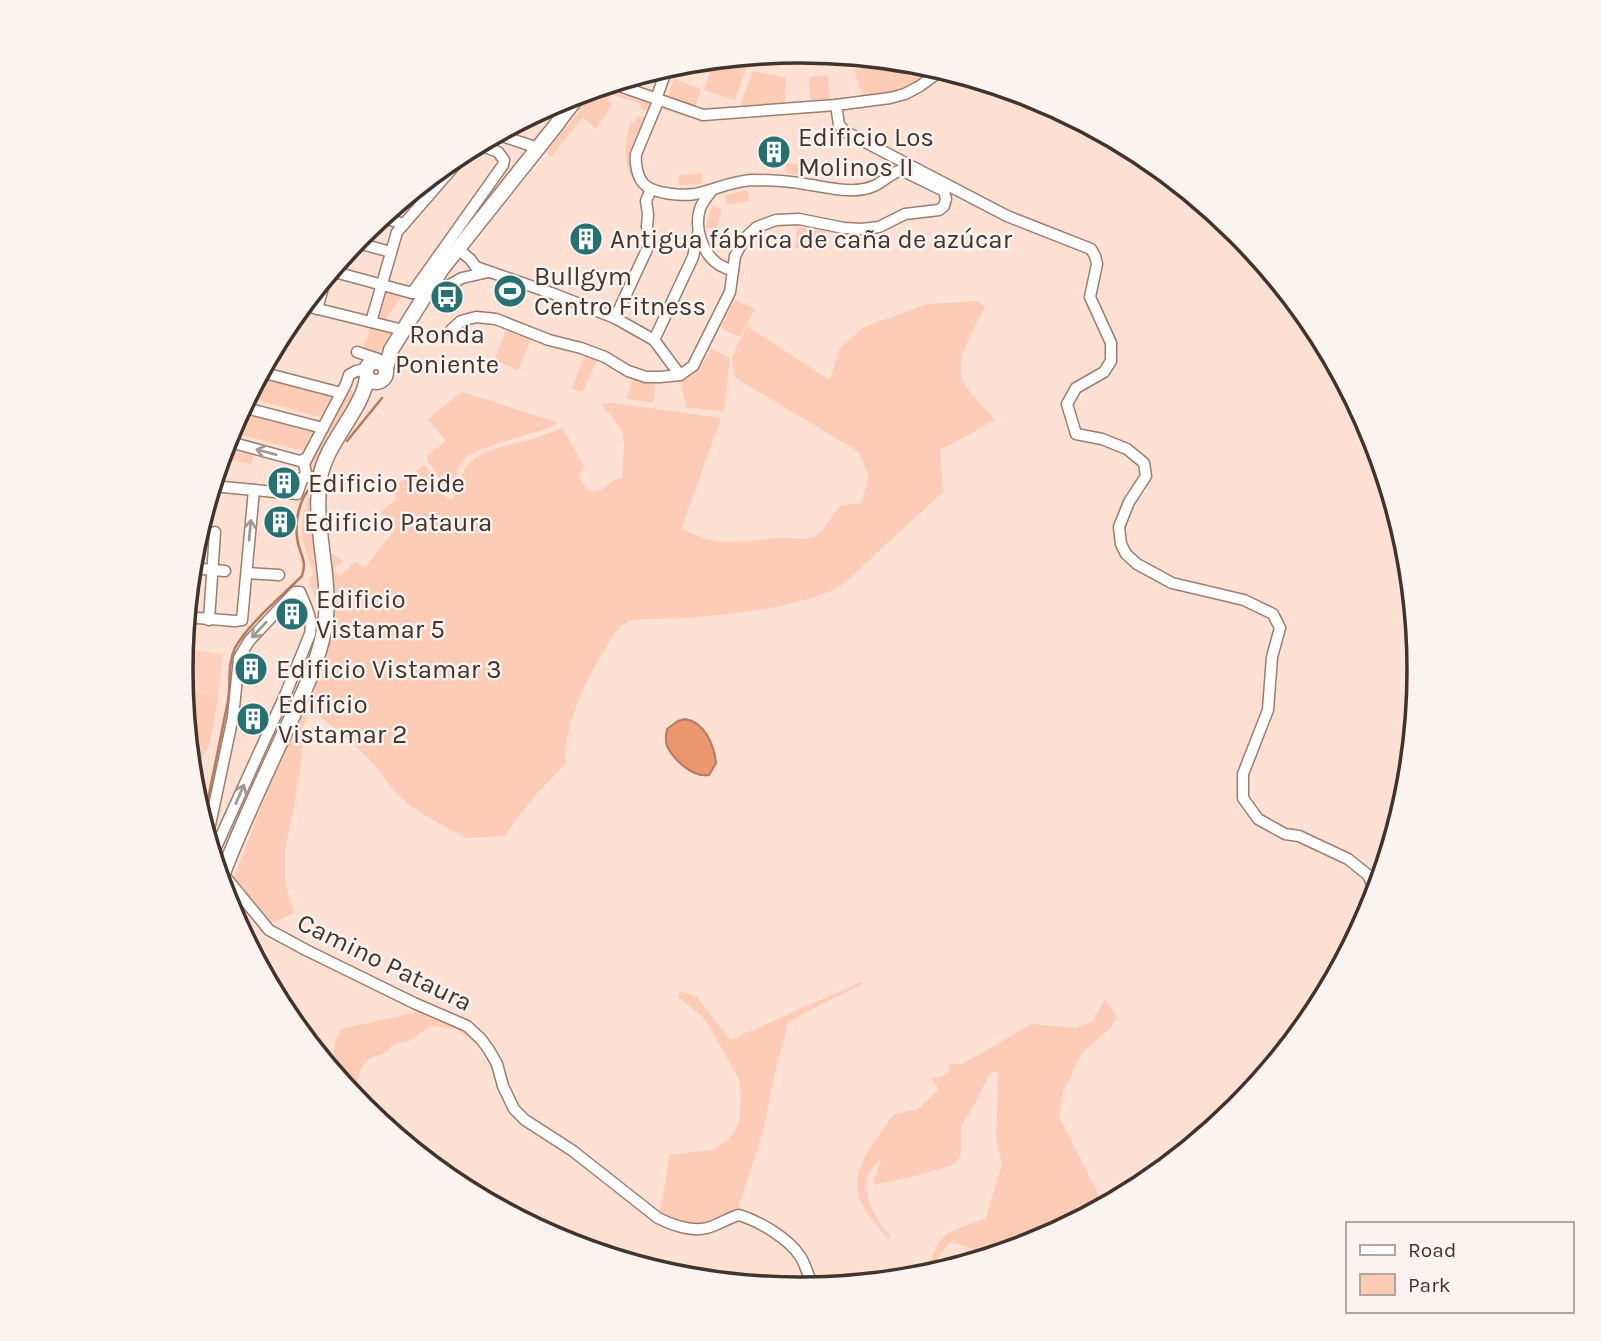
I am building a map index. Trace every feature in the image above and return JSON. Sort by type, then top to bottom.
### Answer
[{"type":"main road","points":[[225,867],[319,654],[318,626],[326,611],[314,477],[364,393],[373,370],[391,350],[403,330],[419,294],[441,271],[566,111]]},
{"type":"main road","points":[[223,858],[231,853]]},
{"type":"street","points":[[627,89],[703,115],[890,98],[905,94],[931,78]]},
{"type":"street","points":[[451,330],[461,321],[476,317],[496,319],[549,340],[605,357],[628,371],[646,377],[680,374],[693,366],[730,292],[735,256],[744,239],[757,227],[776,220],[799,219],[862,229],[879,227],[905,214],[939,210],[944,206],[944,191],[901,170],[891,173],[874,186],[854,190],[772,180],[747,180],[691,195],[670,194],[651,189],[640,179],[635,154],[664,79]]},
{"type":"street","points":[[836,105],[839,125],[846,132],[1007,216],[1091,249],[1097,264],[1090,296],[1111,343],[1111,361],[1104,372],[1076,388],[1066,404],[1076,434],[1102,439],[1127,449],[1144,463],[1146,476],[1129,502],[1119,527],[1121,544],[1126,554],[1137,564],[1172,583],[1244,600],[1273,614],[1280,628],[1272,657],[1268,710],[1243,774],[1243,798],[1258,819],[1285,834],[1299,836],[1348,859],[1368,875],[1370,881]]},
{"type":"street","points":[[513,136],[538,148]]},
{"type":"street","points":[[419,294],[503,165],[504,160],[498,152],[490,149]]},
{"type":"street","points":[[615,318],[649,245],[646,201],[651,189]]},
{"type":"street","points":[[371,322],[397,232],[430,190]]},
{"type":"street","points":[[654,340],[693,257],[701,206],[712,190]]},
{"type":"street","points":[[691,195],[701,206]]},
{"type":"street","points":[[421,197],[425,198]]},
{"type":"street","points":[[393,221],[404,224]]},
{"type":"street","points":[[698,233],[710,256],[718,264],[733,271]]},
{"type":"street","points":[[341,274],[419,294],[435,293],[469,271],[470,234]]},
{"type":"street","points":[[367,245],[391,252]]},
{"type":"street","points":[[458,249],[476,267],[615,318],[654,340],[680,374]]},
{"type":"street","points":[[693,257],[710,256]]},
{"type":"street","points":[[441,271],[451,278],[488,272]]},
{"type":"street","points":[[317,309],[319,301]]},
{"type":"street","points":[[314,308],[403,330]]},
{"type":"street","points":[[356,351],[373,370]]},
{"type":"street","points":[[660,377],[667,356]]},
{"type":"street","points":[[314,477],[304,464],[349,375],[356,371],[373,370]]},
{"type":"street","points":[[270,374],[344,388]]},
{"type":"street","points":[[252,411],[323,428]]},
{"type":"street","points":[[237,444],[300,461],[307,458]]},
{"type":"street","points":[[222,487],[298,494],[303,477],[314,477]]},
{"type":"street","points":[[195,618],[242,620],[254,489]]},
{"type":"street","points":[[209,620],[219,570],[215,532]]},
{"type":"street","points":[[202,569],[219,570]]},
{"type":"street","points":[[247,573],[279,575]]},
{"type":"street","points":[[212,818],[233,717],[239,658],[249,641],[295,592],[300,592],[310,616],[318,626],[304,650],[219,845]]},
{"type":"street","name":"Camino Pataura","points":[[235,894],[269,930],[414,1003],[467,1026],[481,1039],[497,1064],[503,1086],[514,1109],[525,1120],[573,1151],[658,1218],[667,1223],[697,1229],[739,1215],[752,1220],[774,1232],[797,1252],[809,1278]]},
{"type":"shaded area","points":[[194,650],[223,654],[209,747],[200,760],[194,710]]},
{"type":"shaded area","points":[[685,719],[703,729],[711,742],[716,763],[709,775],[697,774],[685,767],[667,746],[667,729]]},
{"type":"green space","points":[[740,66],[746,68],[735,100],[704,90],[711,70]]},
{"type":"green space","points":[[865,67],[920,75],[919,83],[894,94],[863,97],[854,70]]},
{"type":"green space","points":[[753,71],[786,78],[785,102],[740,106]]},
{"type":"green space","points":[[827,75],[830,99],[810,100],[809,77]]},
{"type":"green space","points":[[674,79],[701,89],[695,106],[668,97]]},
{"type":"green space","points":[[614,93],[648,102],[649,106],[647,111],[640,108],[641,104],[611,95],[608,100],[613,104],[596,129],[583,117],[551,157],[546,152],[582,104]]},
{"type":"green space","points":[[638,115],[645,118],[630,153],[631,177],[626,157],[626,142],[631,121],[635,123]]},
{"type":"green space","points":[[786,163],[812,166],[811,176],[785,173]]},
{"type":"green space","points":[[701,173],[702,184],[679,185],[679,175]]},
{"type":"green space","points":[[747,190],[749,201],[728,205],[725,195]]},
{"type":"green space","points":[[712,206],[722,209],[716,230],[706,227]]},
{"type":"green space","points":[[797,227],[826,231],[820,251],[807,247],[796,248]]},
{"type":"green space","points":[[386,289],[404,294],[384,321],[377,320]]},
{"type":"green space","points":[[734,299],[755,309],[740,337],[721,328]]},
{"type":"green space","points":[[977,301],[985,307],[963,353],[961,373],[969,391],[995,420],[940,450],[943,492],[841,586],[804,600],[764,609],[678,618],[639,619],[625,623],[612,637],[583,689],[568,734],[565,764],[536,794],[504,836],[466,838],[412,807],[353,743],[311,709],[303,727],[301,764],[285,849],[285,883],[295,913],[269,924],[234,882],[278,763],[330,640],[332,553],[343,561],[333,569],[340,576],[355,562],[365,567],[394,531],[381,512],[397,499],[390,490],[424,465],[434,476],[443,495],[452,500],[465,469],[479,456],[562,428],[584,466],[579,476],[584,486],[590,492],[603,489],[614,480],[622,478],[624,444],[621,428],[601,404],[613,403],[721,418],[681,529],[719,542],[814,537],[840,506],[861,503],[869,477],[859,452],[734,377],[732,356],[747,326],[830,380],[840,348],[864,327],[928,304]]},
{"type":"green space","points":[[371,327],[393,331],[382,349],[375,353],[363,347]]},
{"type":"green space","points":[[506,330],[531,339],[518,370],[494,360]]},
{"type":"green space","points":[[711,349],[730,358],[724,412],[686,407],[681,382],[699,368]]},
{"type":"green space","points":[[585,355],[597,360],[583,392],[572,389]]},
{"type":"green space","points":[[268,379],[332,396],[321,417],[257,400]]},
{"type":"green space","points":[[633,379],[656,384],[653,403],[626,399]]},
{"type":"green space","points":[[348,388],[353,397],[331,432],[316,470],[312,470],[310,459]]},
{"type":"green space","points":[[462,392],[559,423],[470,455],[461,463],[452,491],[449,492],[427,460],[428,455],[446,441],[428,419]]},
{"type":"green space","points":[[250,414],[314,430],[304,451],[241,434]]},
{"type":"green space","points":[[235,448],[254,453],[251,465],[231,460]]},
{"type":"green space","points":[[315,486],[313,533],[320,607],[308,579],[314,574],[305,550],[302,530],[304,510]]},
{"type":"green space","points":[[194,693],[217,699],[211,735],[199,756],[198,751],[201,751],[202,746],[198,745]]},
{"type":"green space","points":[[864,983],[789,1021],[763,1132],[738,1209],[715,1221],[696,1226],[659,1215],[669,1155],[713,1150],[728,1140],[739,1124],[739,1079],[710,1027],[701,1015],[678,997],[680,991],[697,997],[730,1040]]},
{"type":"green space","points":[[1105,999],[1117,1018],[1110,1028],[1081,1054],[1063,1092],[1059,1117],[1099,1200],[1033,1232],[975,1252],[972,1248],[951,1242],[935,1262],[930,1263],[936,1248],[946,1235],[986,1218],[1002,1164],[996,1138],[998,1071],[990,1073],[961,1126],[961,1155],[955,1164],[873,1185],[881,1159],[872,1168],[867,1178],[868,1199],[891,1237],[888,1239],[864,1208],[857,1183],[864,1158],[894,1114],[918,1109],[939,1089],[932,1079],[948,1074],[950,1064],[962,1064],[1032,1024],[1075,1028],[1093,1021]]},
{"type":"green space","points":[[422,1011],[464,1028],[486,1051],[456,1029],[430,1026],[405,1043],[397,1043],[390,1047],[389,1051],[367,1061],[357,1085],[333,1058],[335,1042],[341,1029]]},
{"type":"waterway","points":[[347,441],[382,398]]},
{"type":"waterway","points":[[208,801],[228,701],[233,654],[248,630],[302,576],[304,562],[298,543],[297,521],[302,500],[310,488]]},
{"type":"place","name":"Edificio Los Molinos II","points":[[774,152]]},
{"type":"place","name":"Antigua fábrica de caña de azúcar","points":[[586,239]]},
{"type":"place","name":"Bullgym Centro Fitness","points":[[510,291]]},
{"type":"place","name":"Ronda Poniente","points":[[447,297]]},
{"type":"place","name":"Edificio Teide","points":[[284,483]]},
{"type":"place","name":"Edificio Pataura","points":[[280,522]]},
{"type":"place","name":"Edificio Vistamar 5","points":[[292,614]]},
{"type":"place","name":"Edificio Vistamar 3","points":[[251,669]]},
{"type":"place","name":"Edificio Vistamar 2","points":[[253,719]]}]
